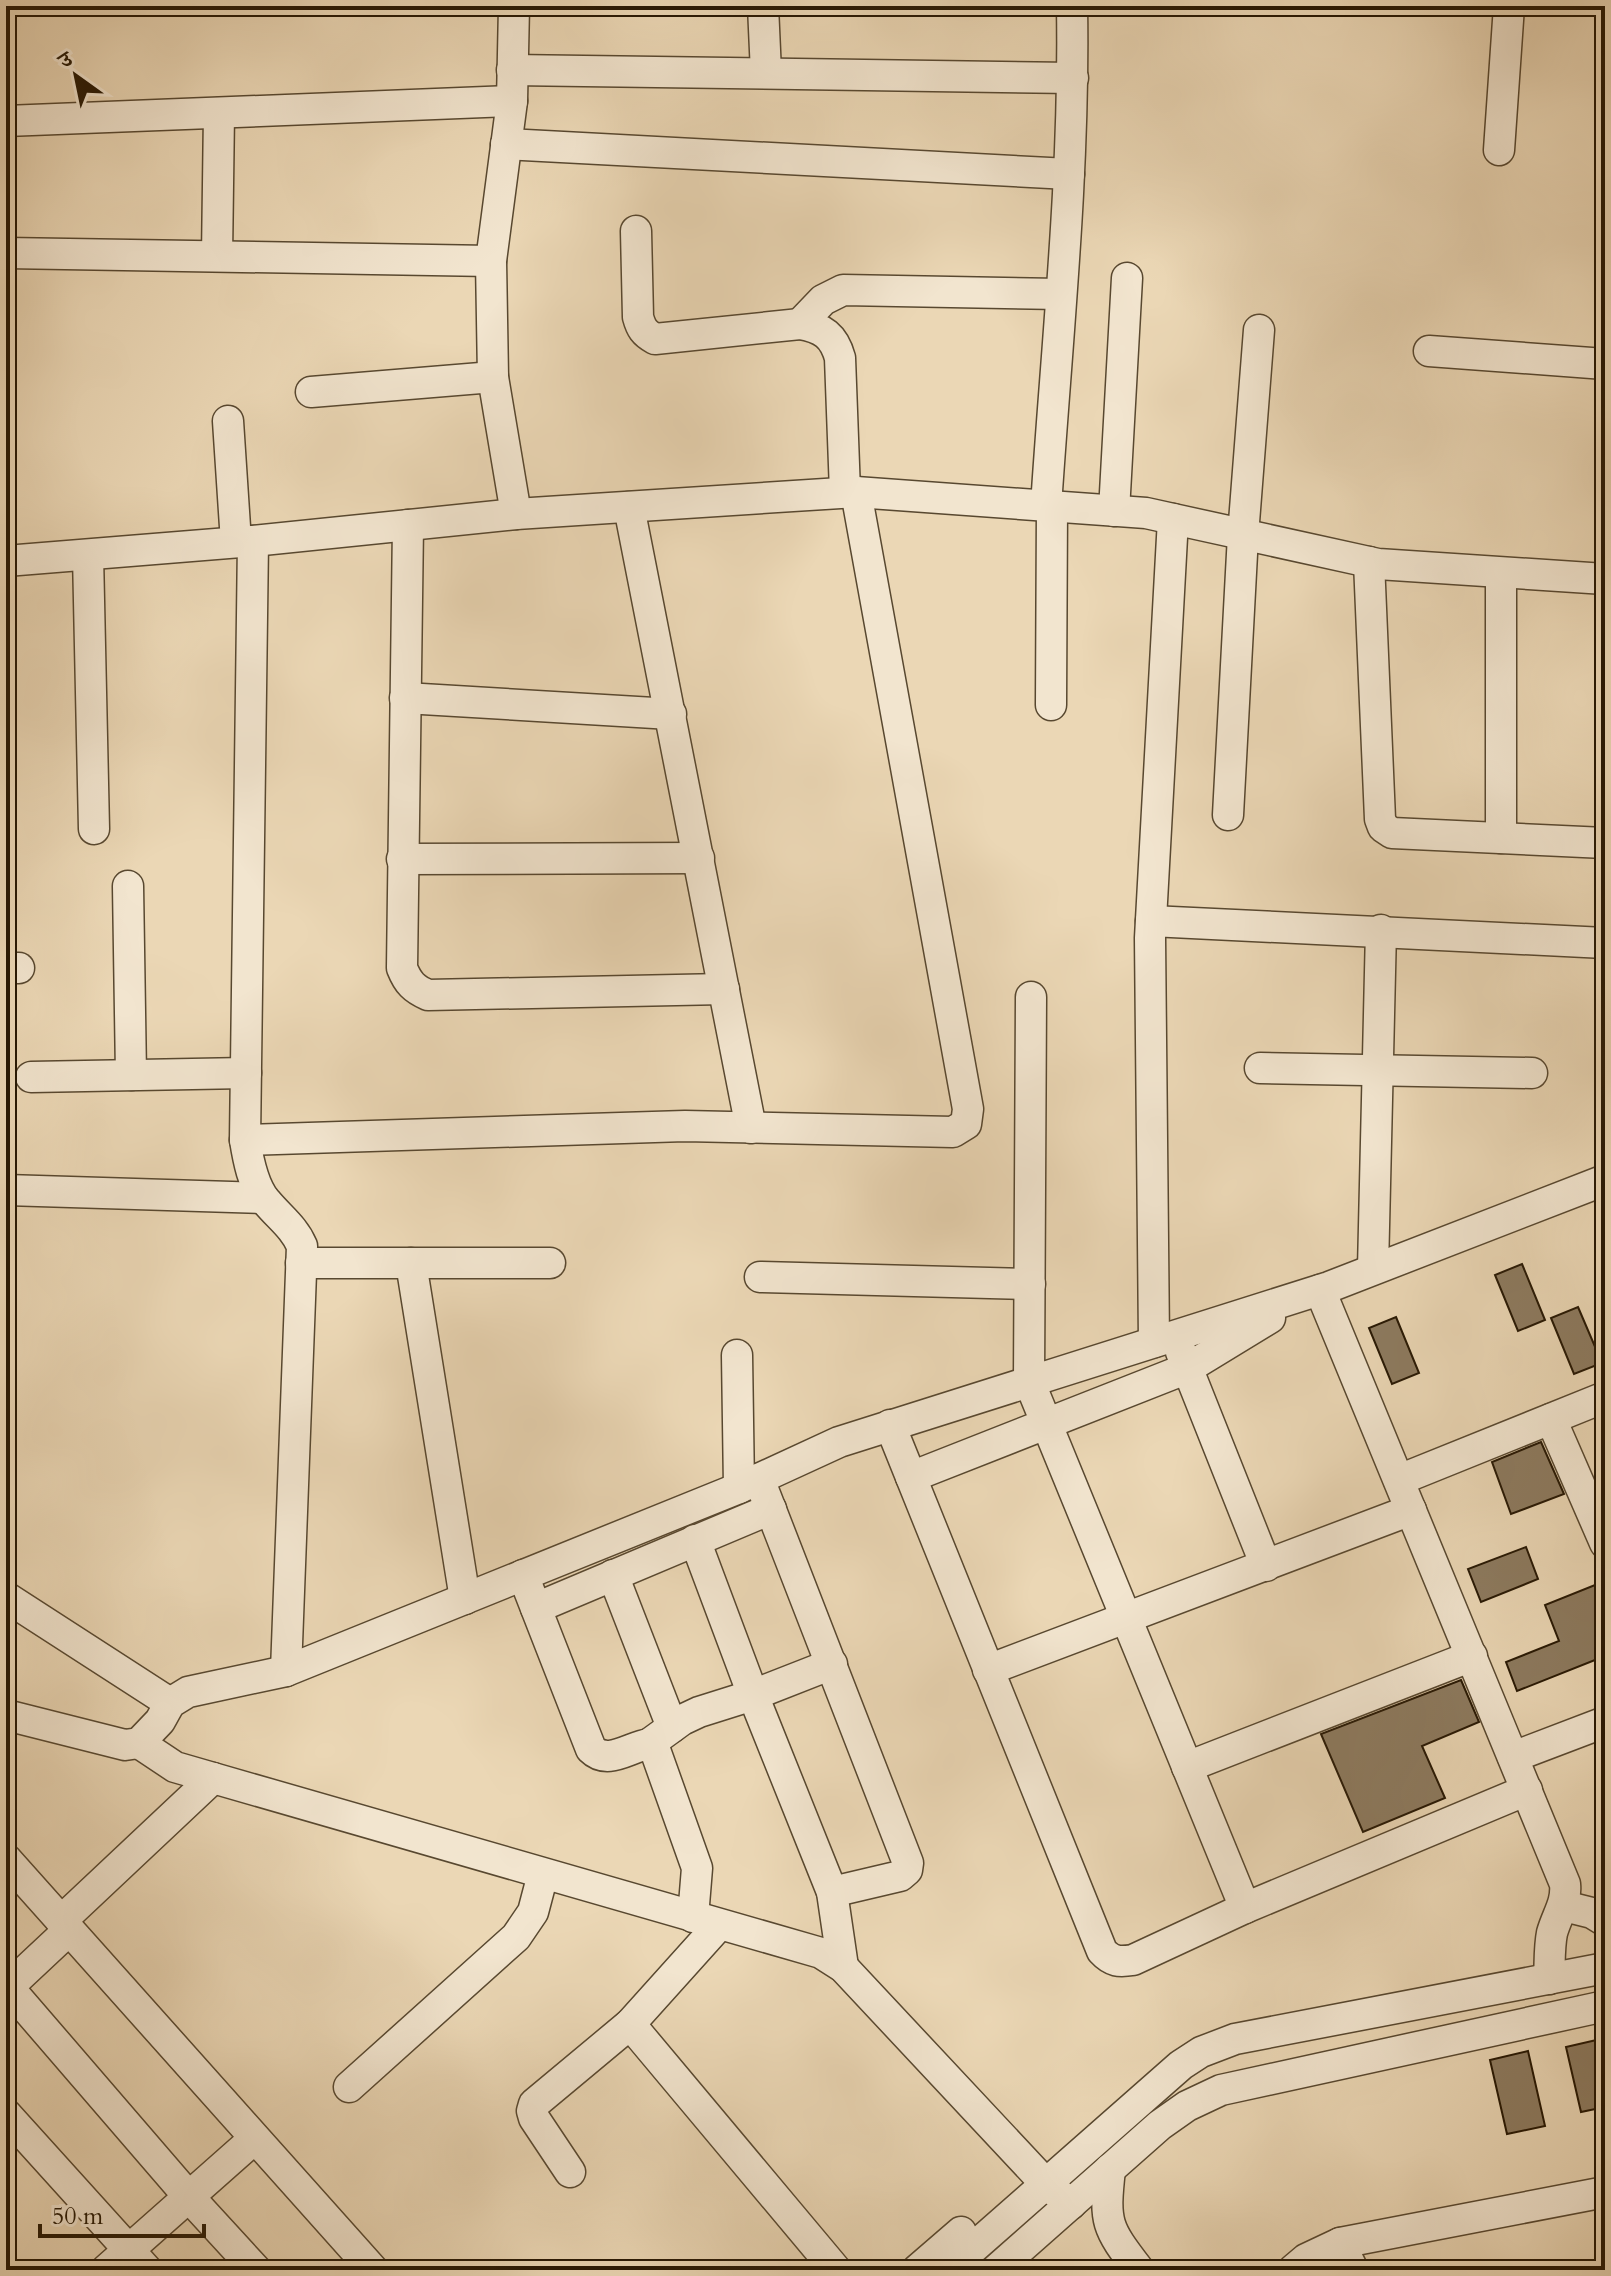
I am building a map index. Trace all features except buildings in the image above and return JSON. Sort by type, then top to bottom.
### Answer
[{"type":"street","points":[[514,6],[512,101],[491,261],[493,377],[516,514]]},
{"type":"street","points":[[763,6],[766,73]]},
{"type":"street","points":[[1051,705],[1049,506],[1069,174],[1072,6]]},
{"type":"street","points":[[1499,150],[1509,6]]},
{"type":"street","points":[[512,70],[1073,78]]},
{"type":"street","points":[[6,121],[512,101]]},
{"type":"street","points":[[217,256],[219,113]]},
{"type":"street","points":[[506,144],[1069,174]]},
{"type":"street","points":[[245,1140],[685,1126],[953,1132],[966,1124],[968,1109],[850,492],[840,358],[836,343],[815,326],[800,324],[655,339],[647,335],[641,329],[638,317],[636,231]]},
{"type":"street","points":[[6,253],[491,261]]},
{"type":"street","points":[[1114,511],[1127,278]]},
{"type":"street","points":[[800,324],[823,300],[843,290],[1060,294]]},
{"type":"street","points":[[1228,815],[1243,535],[1259,330]]},
{"type":"street","points":[[1429,351],[1605,364]]},
{"type":"street","points":[[311,392],[493,377]]},
{"type":"street","points":[[228,421],[244,541],[245,1140],[248,1160],[263,1198],[296,1232],[302,1246],[286,1671]]},
{"type":"street","points":[[6,561],[516,514],[850,492],[1146,513],[1369,562],[1605,579]]},
{"type":"street","points":[[629,507],[751,1128]]},
{"type":"street","points":[[1173,519],[1150,967],[1164,1338],[1188,1368],[1266,1566]]},
{"type":"street","points":[[408,525],[402,859],[402,968],[407,981],[417,991],[428,995],[724,989]]},
{"type":"street","points":[[88,555],[94,829]]},
{"type":"street","points":[[1369,562],[1380,819],[1383,827],[1392,833],[1605,843]]},
{"type":"street","points":[[1501,573],[1501,838]]},
{"type":"street","points":[[405,698],[671,714]]},
{"type":"street","points":[[402,859],[699,858]]},
{"type":"street","points":[[128,886],[131,1075]]},
{"type":"street","points":[[1151,921],[1605,943]]},
{"type":"street","points":[[1373,1269],[1381,930]]},
{"type":"street","points":[[1031,997],[1029,1381],[1245,1908]]},
{"type":"street","points":[[1260,1068],[1532,1073]]},
{"type":"street","points":[[31,1077],[246,1073]]},
{"type":"street","points":[[8,1718],[125,1745],[139,1743],[160,1721],[170,1703],[188,1692],[286,1671],[749,1484],[839,1442],[1316,1291],[1605,1180]]},
{"type":"street","points":[[6,1190],[263,1198]]},
{"type":"street","points":[[301,1263],[550,1263]]},
{"type":"street","points":[[411,1263],[465,1599]]},
{"type":"street","points":[[760,1277],[1030,1284]]},
{"type":"street","points":[[911,1477],[1188,1368],[1316,1291]]},
{"type":"street","points":[[1316,1291],[1399,1480],[1565,1884],[1591,1911],[1555,1922],[1549,1979]]},
{"type":"street","points":[[737,1355],[749,1484],[771,1509],[908,1863],[907,1870],[900,1876],[832,1892]]},
{"type":"street","points":[[1399,1480],[1605,1397]]},
{"type":"street","points":[[1551,1419],[1605,1543]]},
{"type":"street","points":[[890,1425],[1102,1951],[1110,1959],[1120,1962],[1133,1960],[1245,1908],[1527,1790]]},
{"type":"street","points":[[536,1608],[771,1509]]},
{"type":"street","points":[[988,1670],[1411,1510]]},
{"type":"street","points":[[695,1540],[832,1892],[843,1967]]},
{"type":"street","points":[[523,1575],[591,1749],[598,1756],[606,1758],[661,1736],[699,1712],[832,1664]]},
{"type":"street","points":[[570,2172],[534,2118],[534,2104],[630,2024],[706,1921],[697,1868],[654,1747],[661,1736],[613,1575]]},
{"type":"street","points":[[6,1597],[170,1703]]},
{"type":"street","points":[[1187,1767],[1472,1656]]},
{"type":"street","points":[[1513,1757],[1605,1722]]},
{"type":"street","points":[[139,1743],[175,1767],[821,1953],[843,1967],[1039,2177],[1071,2204]]},
{"type":"street","points":[[213,1778],[7,1988],[256,2270]]},
{"type":"street","points":[[7,1861],[373,2270]]},
{"type":"street","points":[[349,2087],[516,1937],[533,1912],[543,1874]]},
{"type":"street","points":[[917,2270],[1201,2052],[1235,2039],[1605,1968]]},
{"type":"street","points":[[996,2270],[1187,2106],[1221,2090],[1605,2006]]},
{"type":"street","points":[[630,2024],[836,2270]]},
{"type":"street","points":[[6,2114],[138,2260]]},
{"type":"street","points":[[106,2270],[138,2260],[189,2197],[254,2139]]},
{"type":"street","points":[[1110,2169],[1106,2208],[1109,2226],[1139,2270]]},
{"type":"street","points":[[948,2270],[1039,2177]]},
{"type":"street","points":[[1293,2270],[1306,2259],[1347,2257],[1605,2192]]}]
